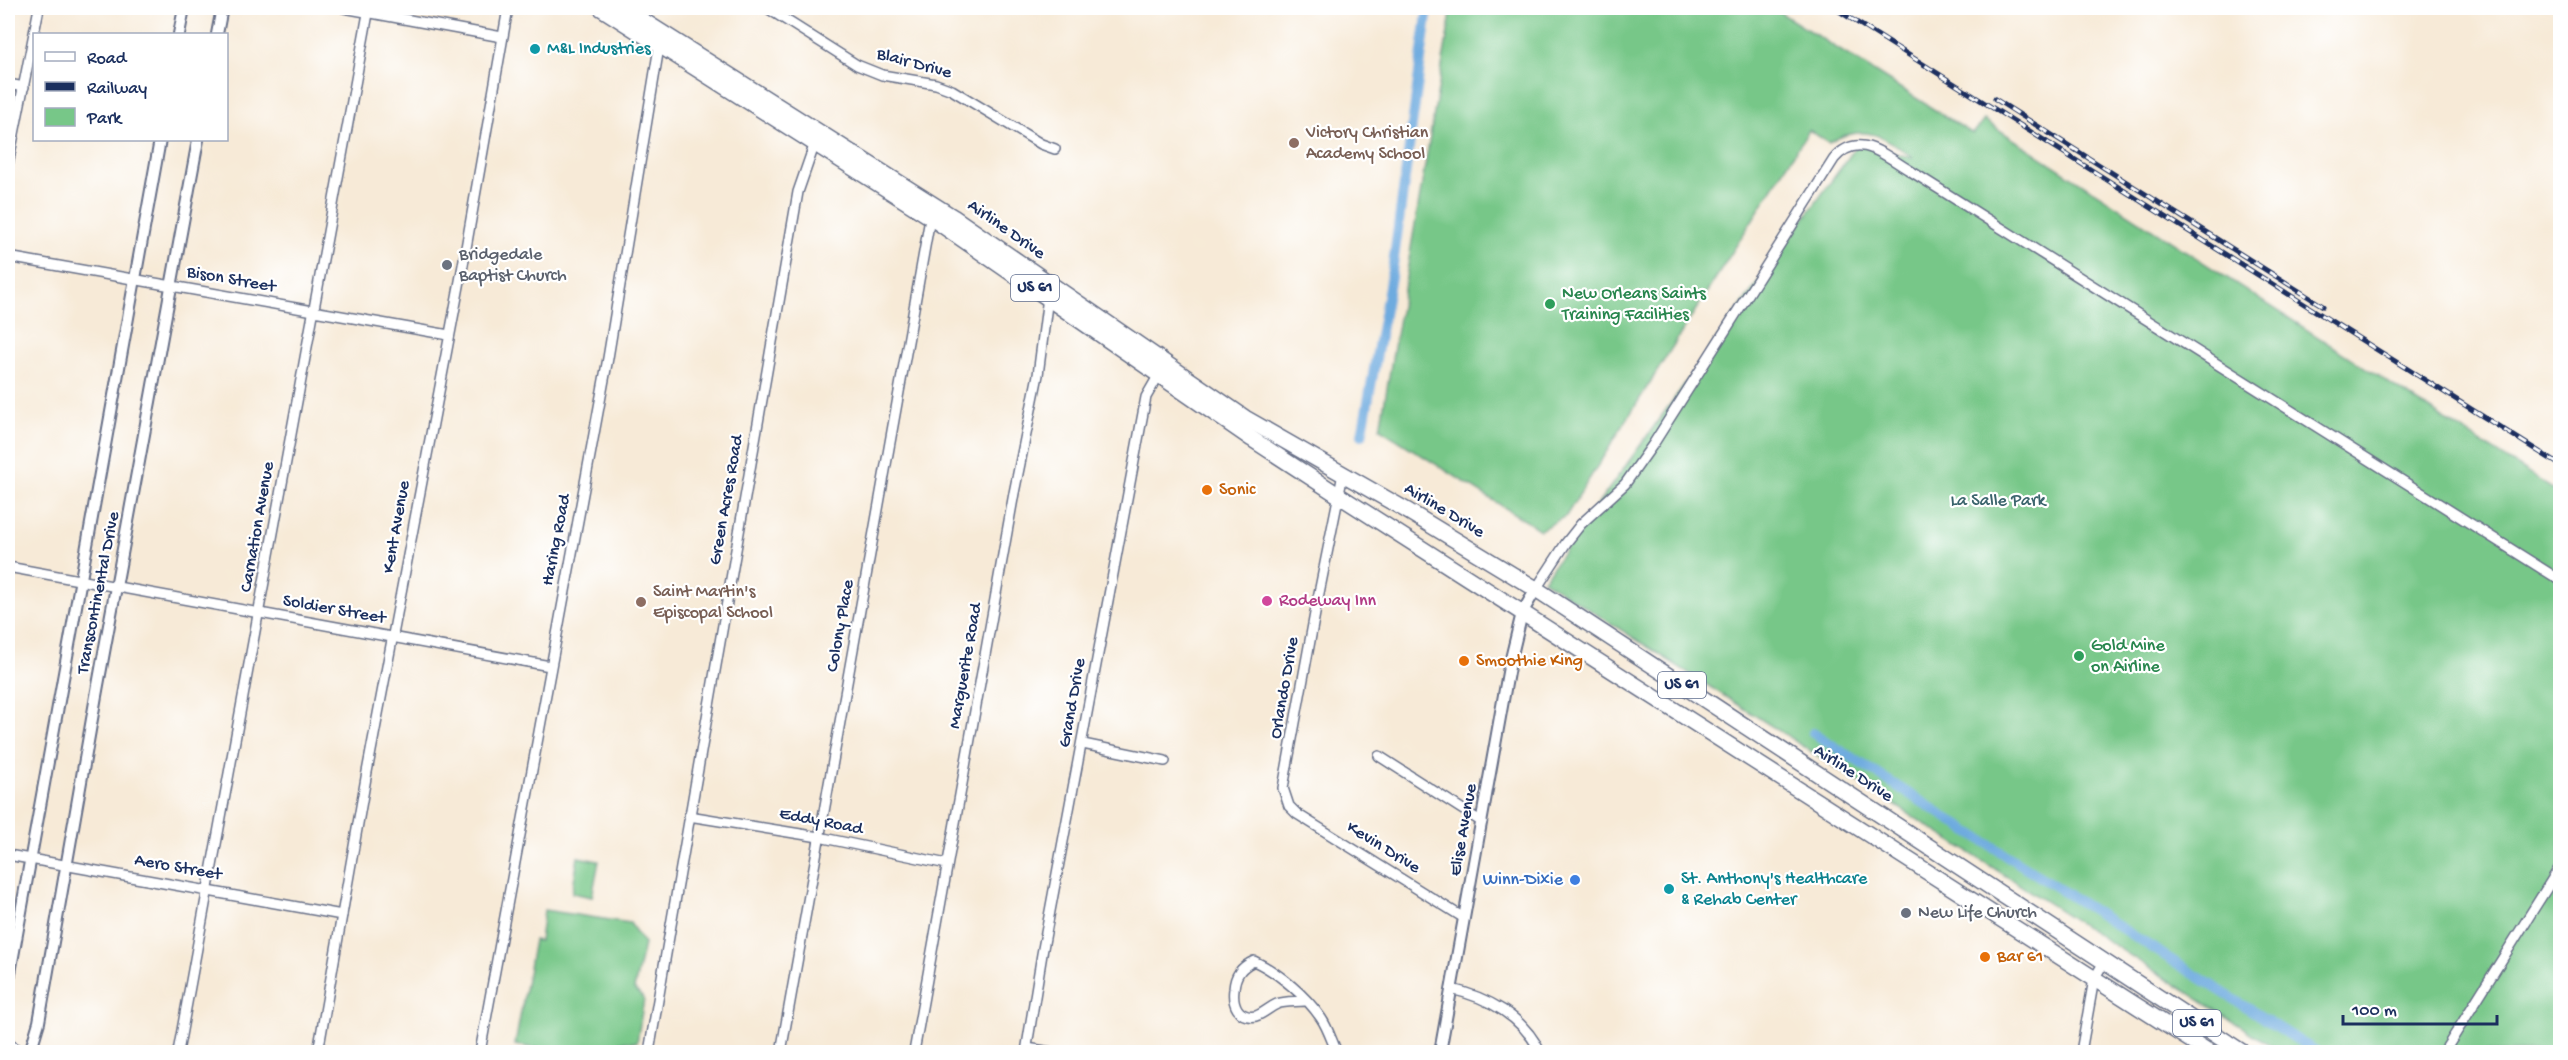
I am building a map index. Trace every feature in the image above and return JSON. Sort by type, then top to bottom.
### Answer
[{"type":"highway","name":"Airline Drive","points":[[601,8],[661,39],[932,211],[1162,369],[1252,439],[2210,1053]]},
{"type":"highway","name":"Airline Drive","points":[[624,8],[661,39]]},
{"type":"highway","name":"Airline Drive","points":[[1162,369],[1536,589],[2242,1053]]},
{"type":"highway","points":[[1759,763],[1773,745]]},
{"type":"main road","points":[[8,1045],[19,1053]]},
{"type":"street","points":[[34,33],[39,8]]},
{"type":"street","points":[[179,33],[184,8]]},
{"type":"street","points":[[217,33],[222,8]]},
{"type":"street","points":[[344,8],[368,10],[502,37]]},
{"type":"street","name":"Kent Avenue","points":[[318,1053],[508,8]]},
{"type":"street","name":"Blair Drive","points":[[767,8],[857,65],[882,75],[936,84],[952,90],[1041,144],[1054,149]]},
{"type":"street","name":"Carnation Avenue","points":[[178,1053],[315,311],[368,10]]},
{"type":"street","name":"Haring Road","points":[[480,1053],[608,358],[661,39]]},
{"type":"street","points":[[8,164],[33,40]]},
{"type":"street","points":[[8,84],[24,87]]},
{"type":"street","name":"Green Acres Road","points":[[649,1053],[798,192],[817,138]]},
{"type":"street","name":"Transcontinental Drive","points":[[8,984],[160,141]]},
{"type":"street","name":"Transcontinental Drive","points":[[30,1053],[39,1022],[198,141]]},
{"type":"street","points":[[1536,589],[1581,524],[1625,484],[1654,443],[1834,159],[1842,150],[1858,144],[1871,148],[1909,170],[2560,580]]},
{"type":"street","name":"Colony Place","points":[[781,1053],[932,211]]},
{"type":"street","name":"Bison Street","points":[[8,257],[448,335]]},
{"type":"street","name":"Marguerite Road","points":[[914,1053],[1014,493],[1038,375],[1050,291]]},
{"type":"street","name":"Grand Drive","points":[[1027,1050],[1042,954],[1146,397],[1162,369]]},
{"type":"street","name":"Orlando Drive","points":[[1288,802],[1283,788],[1343,474]]},
{"type":"street","name":"Soldier Street","points":[[8,567],[550,666]]},
{"type":"street","name":"Elise Avenue","points":[[1440,1053],[1509,667],[1522,613],[1536,589]]},
{"type":"street","points":[[1083,744],[1165,761]]},
{"type":"street","points":[[1379,756],[1482,822]]},
{"type":"street","name":"Kevin Drive","points":[[1288,802],[1297,814],[1464,918]]},
{"type":"street","name":"Eddy Road","points":[[689,816],[819,837],[947,864]]},
{"type":"street","name":"Aero Street","points":[[8,855],[342,915]]},
{"type":"street","points":[[2444,1053],[2560,867]]},
{"type":"street","points":[[1304,1001],[1278,1004],[1256,1016],[1245,1015],[1238,1011],[1233,1002],[1237,974],[1243,966],[1254,961],[1271,969],[1304,1001],[1321,1018],[1337,1053]]},
{"type":"street","points":[[2081,1053],[2094,979],[2104,963]]},
{"type":"street","points":[[1451,989],[1471,993],[1502,1009],[1522,1026],[1540,1053]]},
{"type":"street","points":[[1027,1050],[1051,1053]]},
{"type":"green space","name":"La Salle Park","points":[[1452,8],[1773,8],[1973,134],[1984,120],[2560,494],[2560,1052],[2281,1052],[1543,580],[1858,144],[1913,158],[1893,143],[1873,134],[1853,133],[1829,143],[1809,130],[1566,516],[1540,530],[1380,429]]},
{"type":"green space","points":[[578,857],[599,861],[592,897],[572,893]]},
{"type":"green space","points":[[544,910],[630,923],[644,944],[634,989],[644,999],[637,1042],[620,1042],[609,1052],[561,1052],[515,1045],[534,940],[540,941]]},
{"type":"waterway","points":[[1362,435],[1393,265],[1428,8]]},
{"type":"waterway","points":[[1813,733],[2317,1052]]},
{"type":"railway","points":[[1834,8],[2560,465]]},
{"type":"railway","points":[[1995,99],[2323,306]]},
{"type":"place","name":"M&L Industries","points":[[535,49]]},
{"type":"place","name":"Victory Christian Academy School","points":[[1294,143]]},
{"type":"place","name":"Bridgedale Baptist Church","points":[[447,265]]},
{"type":"place","name":"New Orleans Saints Training Facilities","points":[[1550,304]]},
{"type":"place","name":"Sonic","points":[[1207,490]]},
{"type":"place","name":"Rodeway Inn","points":[[1267,601]]},
{"type":"place","name":"Saint Martin's Episcopal School","points":[[641,602]]},
{"type":"place","name":"Gold Mine on Airline","points":[[2079,656]]},
{"type":"place","name":"Smoothie King","points":[[1464,661]]},
{"type":"place","name":"Winn-Dixie","points":[[1575,880]]},
{"type":"place","name":"St. Anthony's Healthcare & Rehab Center","points":[[1669,889]]},
{"type":"place","name":"New Life Church","points":[[1906,913]]},
{"type":"place","name":"Bar 61","points":[[1985,957]]}]
